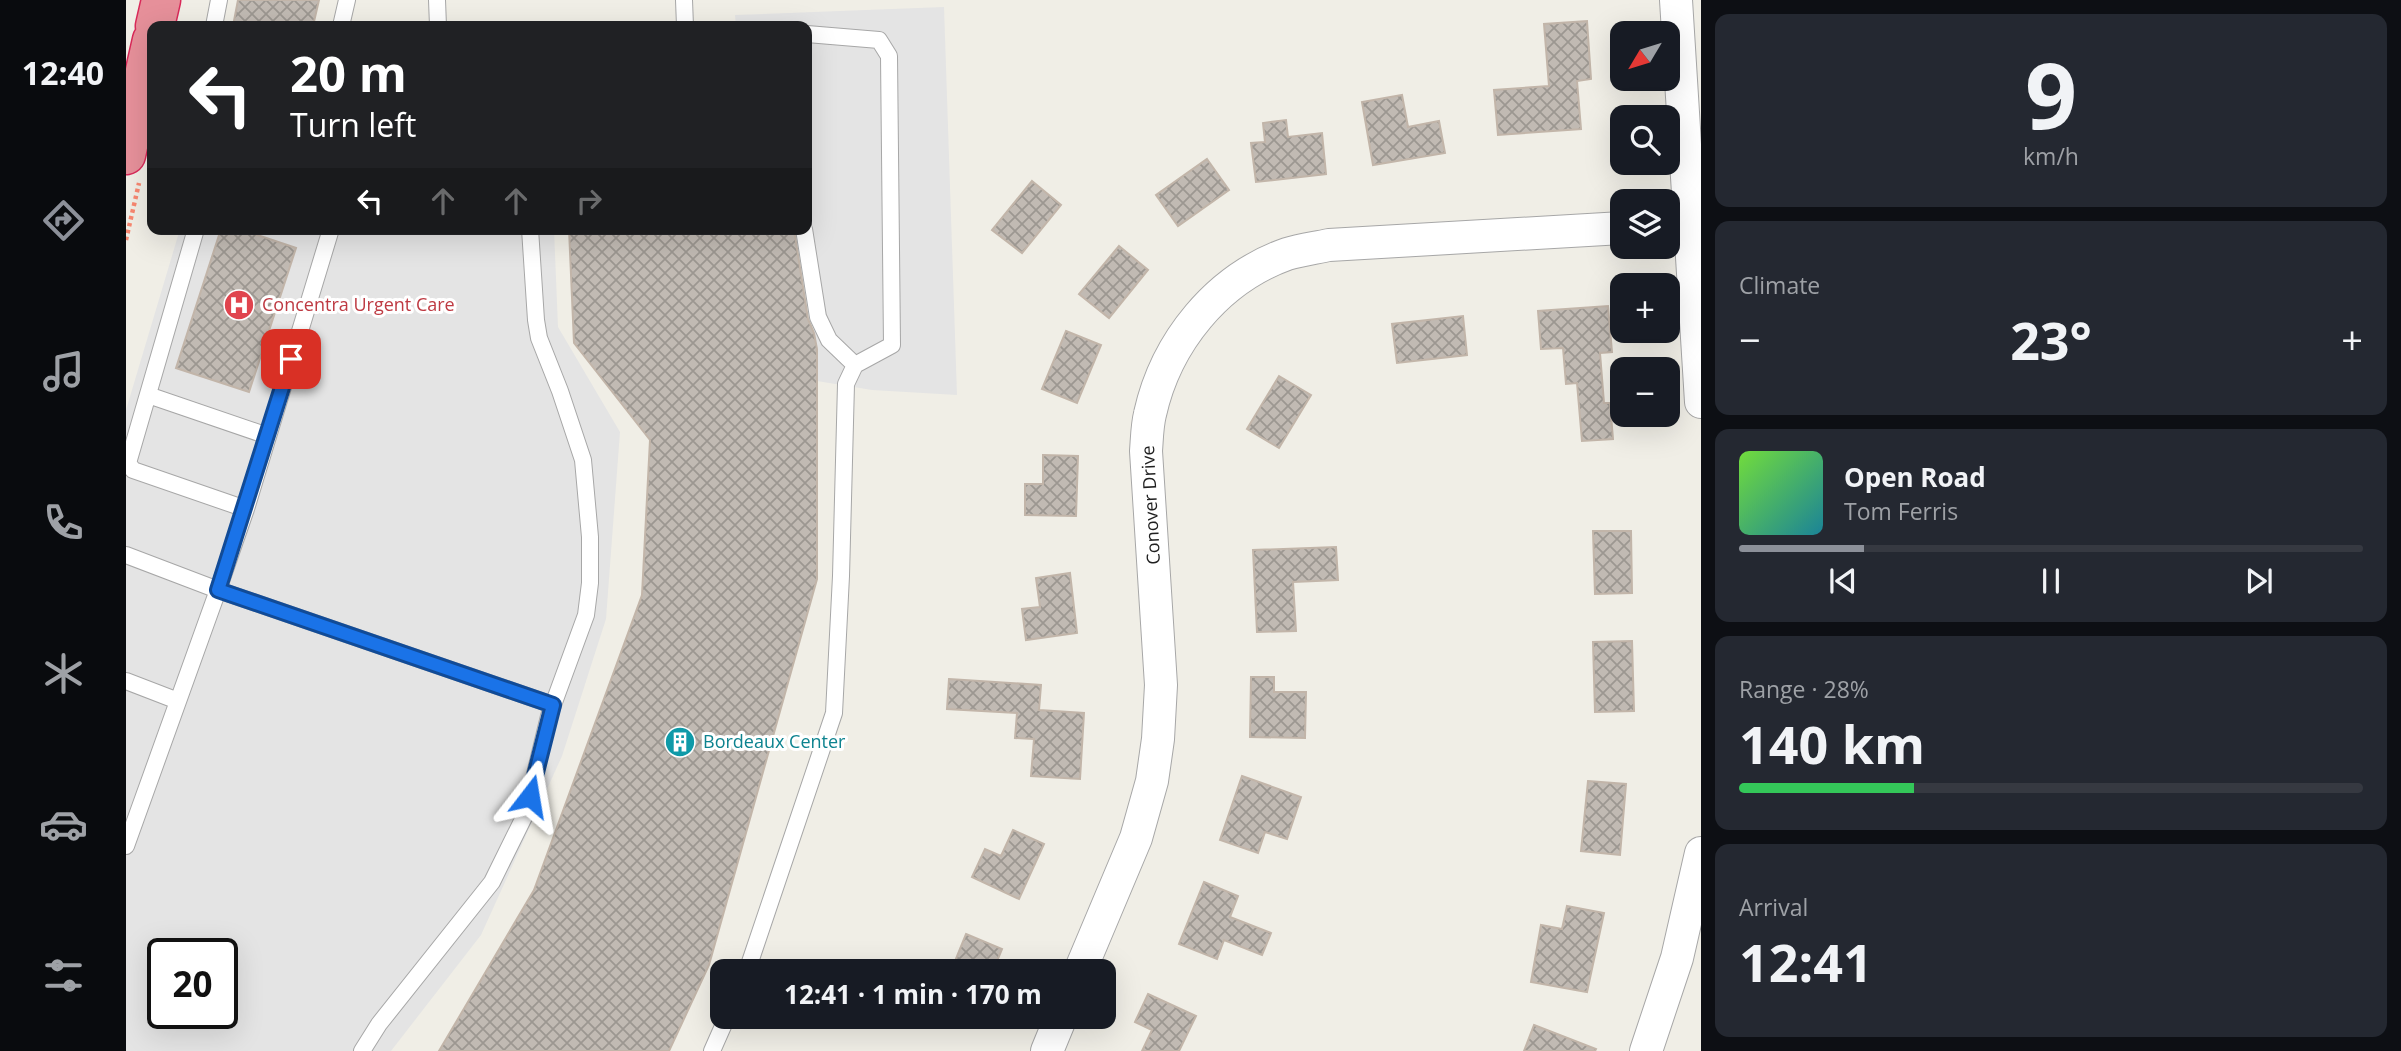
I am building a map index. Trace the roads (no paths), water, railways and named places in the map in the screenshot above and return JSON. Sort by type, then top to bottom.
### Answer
[{"type":"highway","points":[[156,21],[161,0]]},
{"type":"highway","points":[[126,155],[147,62]]},
{"type":"street","points":[[1676,0],[1686,225],[1701,402]]},
{"type":"street","name":"Conover Drive","points":[[1085,959],[1136,838],[1152,781],[1161,685],[1146,451],[1150,415],[1160,380],[1175,348],[1195,318],[1225,289],[1255,269],[1288,254],[1329,245],[1610,230]]},
{"type":"street","points":[[1646,1051],[1677,958],[1701,853]]},
{"type":"street","points":[[1047,1051],[1056,1029]]},
{"type":"lane","points":[[215,21],[219,0]]},
{"type":"lane","points":[[342,21],[347,0]]},
{"type":"lane","points":[[437,0],[438,21]]},
{"type":"lane","points":[[684,0],[685,21]]},
{"type":"lane","points":[[751,959],[834,713],[846,384],[855,365],[892,345],[889,56],[880,40],[812,34]]},
{"type":"lane","points":[[195,235],[128,463],[133,470],[246,509]]},
{"type":"lane","points":[[126,846],[131,815],[178,701],[246,509],[329,235]]},
{"type":"lane","points":[[362,1051],[379,1024],[492,882],[525,816],[553,705],[586,615],[590,583],[590,537],[583,460],[539,338],[530,235]]},
{"type":"lane","points":[[805,235],[818,317],[829,340],[855,365]]},
{"type":"lane","points":[[148,395],[268,436]]},
{"type":"lane","points":[[126,555],[218,590],[553,705]]},
{"type":"lane","points":[[126,681],[178,701]]},
{"type":"lane","points":[[712,1051],[722,1029]]},
{"type":"place","name":"Concentra Urgent Care","points":[[239,305]]},
{"type":"place","name":"Bordeaux Center","points":[[680,742]]}]
